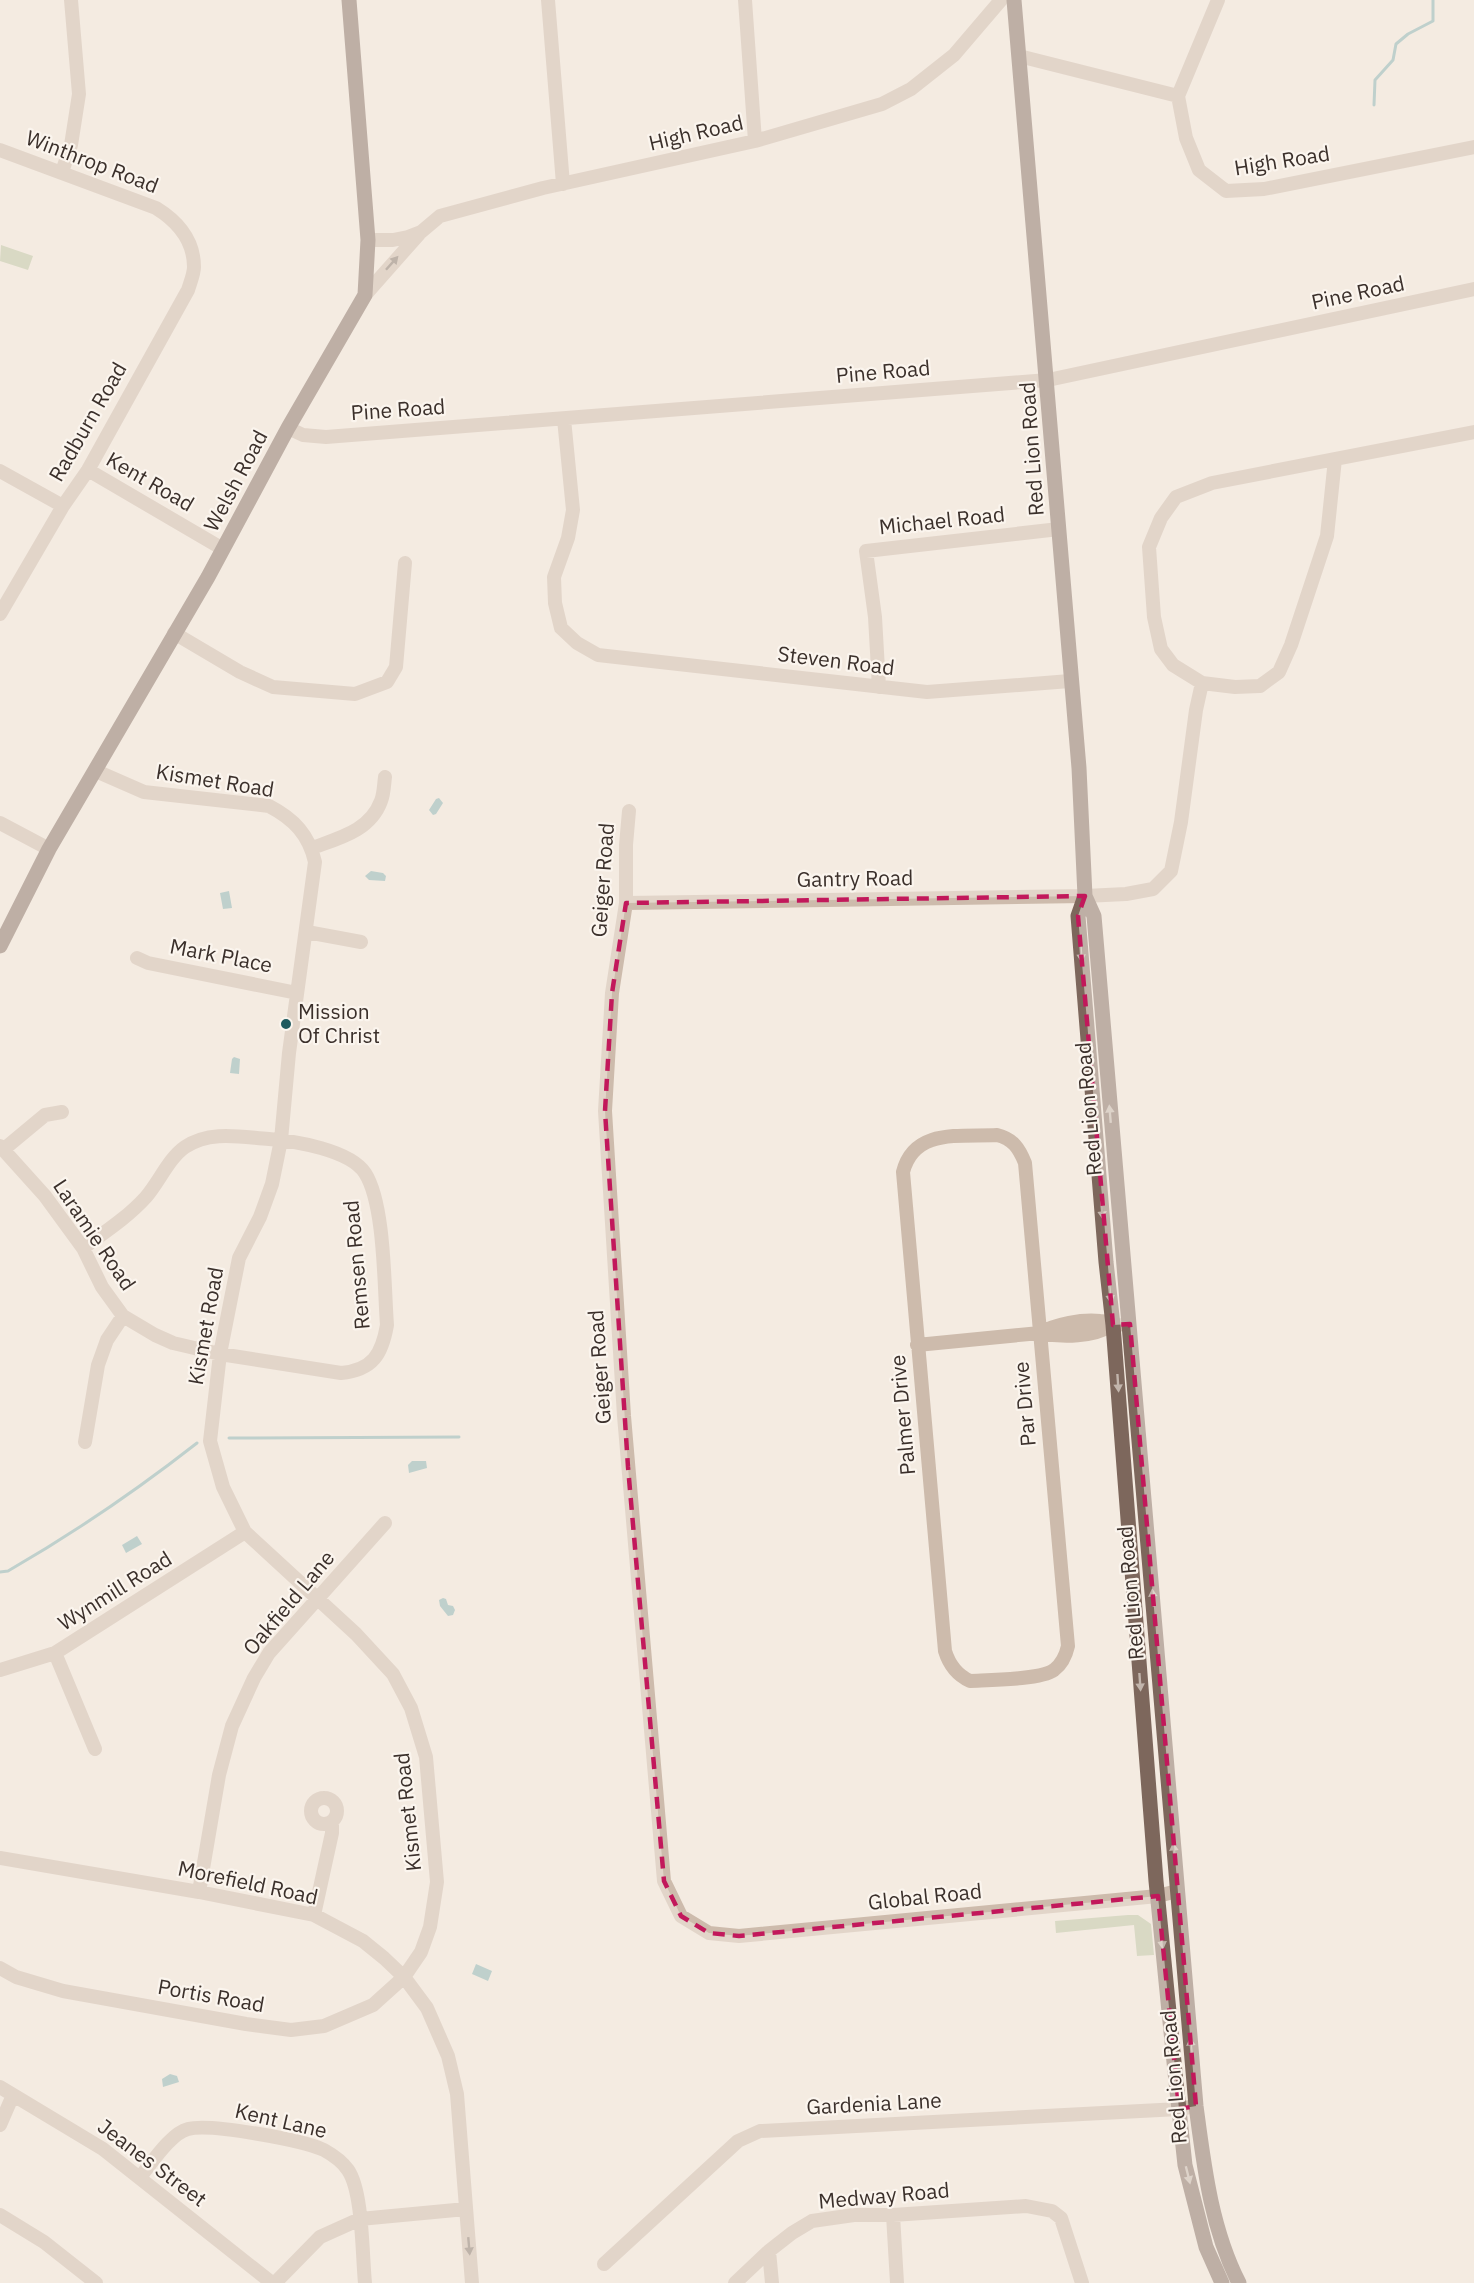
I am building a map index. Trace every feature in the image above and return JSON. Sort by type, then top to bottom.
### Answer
[{"type":"main road","name":"Welsh Road","points":[[0,946],[49,849],[223,549],[288,428],[365,295],[368,240],[349,0]]},
{"type":"main road","name":"Red Lion Road","points":[[1014,0],[1080,778],[1085,896],[1078,916],[1158,1896],[1185,2164],[1206,2247],[1222,2283]]},
{"type":"main road","name":"Red Lion Road","points":[[1085,896],[1094,916],[1196,2106],[1205,2180],[1227,2258],[1239,2283]]},
{"type":"street","points":[[63,172],[71,145],[79,94],[71,0]]},
{"type":"street","points":[[549,0],[562,184]]},
{"type":"street","points":[[745,0],[755,141]]},
{"type":"street","name":"High Road","points":[[368,240],[393,240],[408,237],[421,232],[440,216],[562,184],[755,141],[882,104],[911,89],[954,55],[1001,0]]},
{"type":"street","points":[[1019,56],[1178,96],[1218,0]]},
{"type":"street","name":"High Road","points":[[1178,96],[1186,138],[1199,170],[1226,191],[1264,189],[1474,147]]},
{"type":"street","name":"Winthrop Road","points":[[0,150],[156,208],[182,229],[190,245]]},
{"type":"street","points":[[365,295],[421,232]]},
{"type":"street","name":"Radburn Road","points":[[0,614],[63,506],[88,470],[188,290],[194,268],[190,245]]},
{"type":"street","name":"Pine Road","points":[[288,428],[303,435],[326,437],[1048,380],[1474,290]]},
{"type":"street","name":"Steven Road","points":[[564,419],[573,510],[568,538],[554,577],[555,603],[561,628],[577,643],[598,655],[927,692],[1070,681]]},
{"type":"street","points":[[1335,459],[1327,536],[1291,645],[1279,672],[1260,686],[1234,687],[1202,683],[1173,665],[1161,649],[1154,617],[1149,547],[1161,518],[1176,497],[1212,483],[1335,459],[1474,432]]},
{"type":"street","name":"Kent Road","points":[[88,470],[223,549]]},
{"type":"street","points":[[0,471],[63,506]]},
{"type":"street","name":"Michael Road","points":[[879,687],[875,617],[866,551],[1059,529]]},
{"type":"street","points":[[174,633],[240,672],[273,687],[355,694],[387,682],[396,667],[405,563]]},
{"type":"street","name":"Gantry Road","points":[[626,903],[1085,896],[1125,894],[1154,889],[1171,871],[1181,822],[1196,710],[1202,683]]},
{"type":"street","name":"Kismet Road","points":[[96,771],[144,792],[269,806],[285,814],[301,829],[312,848],[315,862],[297,993],[281,1140],[272,1184],[260,1217],[239,1258],[220,1354],[210,1441],[223,1487],[245,1532],[356,1634],[393,1674],[411,1707],[426,1757],[437,1882],[430,1927],[421,1952],[404,1977]]},
{"type":"street","points":[[312,848],[355,832],[372,817],[382,800],[385,777]]},
{"type":"street","name":"Geiger Road","points":[[629,811],[626,845],[626,903],[612,993],[605,1111],[624,1416],[663,1872],[664,1881],[681,1917]]},
{"type":"street","points":[[0,823],[49,849]]},
{"type":"street","points":[[307,932],[361,942]]},
{"type":"street","name":"Mark Place","points":[[136,958],[148,963],[297,993]]},
{"type":"street","points":[[2,1148],[45,1115],[62,1113]]},
{"type":"street","name":"Remsen Road","points":[[83,1248],[126,1218],[183,1148],[203,1137],[218,1135],[281,1140],[333,1152],[351,1161],[364,1172],[377,1200],[387,1325],[379,1354],[370,1363]]},
{"type":"street","name":"Palmer Drive","points":[[956,1671],[948,1662],[945,1651],[903,1172],[910,1154],[920,1144],[931,1138],[997,1135],[1014,1143]]},
{"type":"street","name":"Par Drive","points":[[956,1671],[962,1678],[970,1681],[1042,1676],[1054,1670],[1061,1662],[1068,1646],[1025,1163],[1014,1143]]},
{"type":"street","name":"Laramie Road","points":[[2,1148],[45,1196],[83,1248],[102,1287],[123,1316],[154,1335],[173,1343],[220,1354],[341,1373],[356,1372],[370,1363]]},
{"type":"street","points":[[85,1442],[98,1365],[107,1340],[123,1316]]},
{"type":"street","points":[[917,1345],[1040,1333],[1056,1336],[1091,1333],[1103,1331],[1113,1325],[1130,1324]]},
{"type":"street","name":"Oakfield Lane","points":[[199,1892],[219,1775],[232,1726],[254,1678],[269,1653],[385,1523]]},
{"type":"street","name":"Wynmill Road","points":[[0,1670],[56,1653],[245,1532]]},
{"type":"street","points":[[56,1653],[95,1749]]},
{"type":"street","points":[[314,1916],[332,1833],[332,1822]]},
{"type":"street","name":"Morefield Road","points":[[0,1858],[199,1892],[314,1916],[363,1941],[404,1977],[428,2008],[448,2056],[457,2094],[472,2283]]},
{"type":"street","name":"Global Road","points":[[681,1917],[709,1933],[739,1936],[1158,1896],[1177,1891]]},
{"type":"street","name":"Portis Road","points":[[0,1968],[16,1977],[63,1991],[291,2030],[324,2026],[373,2005],[404,1977]]},
{"type":"street","name":"Jeanes Street","points":[[0,2087],[103,2149],[273,2283]]},
{"type":"street","points":[[0,2125],[13,2095]]},
{"type":"street","name":"Gardenia Lane","points":[[604,2264],[738,2141],[759,2132],[1179,2109],[1196,2106]]},
{"type":"street","name":"Kent Lane","points":[[140,2178],[168,2142],[187,2129],[224,2129],[307,2145],[339,2159],[356,2184],[365,2283]]},
{"type":"street","name":"Medway Road","points":[[735,2283],[769,2251],[812,2221],[854,2215],[893,2215],[1026,2206],[1052,2211],[1061,2218],[1082,2283]]},
{"type":"street","points":[[273,2283],[320,2237],[360,2219],[466,2209]]},
{"type":"street","points":[[0,2215],[44,2242],[96,2283]]},
{"type":"street","points":[[893,2215],[897,2283]]},
{"type":"street","points":[[769,2251],[772,2283]]},
{"type":"highlighted area","points":[[1085,896],[1078,916],[1113,1325],[1130,1324],[1185,1964],[1196,2106],[1179,2109],[1158,1896],[739,1936],[709,1933],[681,1916],[664,1881],[628,1467],[605,1111],[612,993],[626,903]]},
{"type":"green space","points":[[1,245],[33,256],[28,270],[0,261]]},
{"type":"green space","points":[[1138,1915],[1151,1924],[1154,1955],[1137,1956],[1134,1925],[1056,1933],[1055,1921]]},
{"type":"water","points":[[439,798],[443,803],[433,815],[429,810]]},
{"type":"water","points":[[371,871],[383,873],[386,876],[385,881],[369,880],[365,876]]},
{"type":"water","points":[[229,891],[232,908],[223,909],[220,893]]},
{"type":"water","points":[[234,1057],[240,1059],[239,1074],[230,1073]]},
{"type":"water","points":[[412,1461],[426,1461],[427,1468],[409,1473],[408,1465]]},
{"type":"water","points":[[137,1536],[142,1544],[126,1553],[122,1545]]},
{"type":"water","points":[[446,1599],[448,1605],[453,1606],[455,1610],[453,1615],[448,1616],[440,1606],[439,1600]]},
{"type":"water","points":[[476,1964],[492,1971],[488,1981],[472,1974]]},
{"type":"water","points":[[170,2074],[177,2076],[179,2082],[163,2087],[162,2079]]},
{"type":"waterway","points":[[1374,105],[1375,80],[1393,60],[1396,44],[1408,34],[1433,21],[1433,0]]},
{"type":"waterway","points":[[229,1438],[459,1437]]},
{"type":"waterway","points":[[0,1572],[8,1571],[33,1557],[81,1526],[197,1443]]},
{"type":"place","name":"Mission Of Christ","points":[[286,1024]]}]
